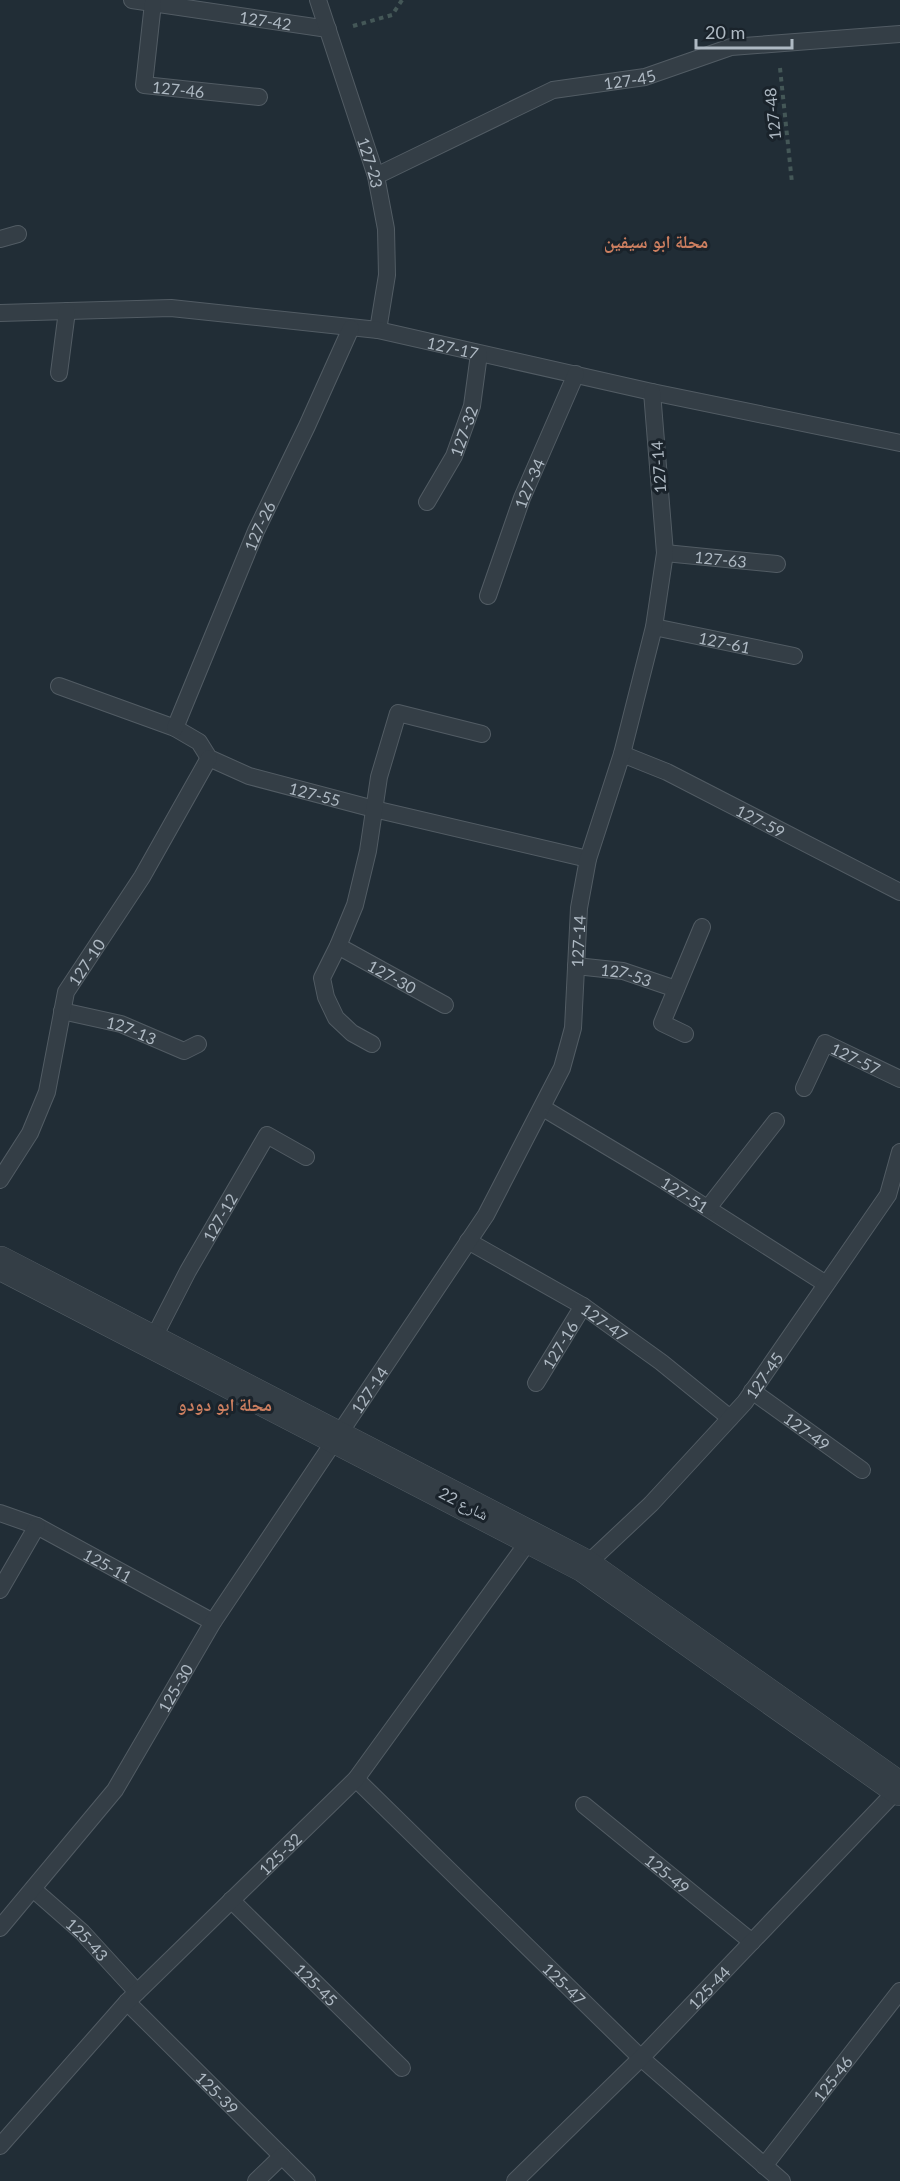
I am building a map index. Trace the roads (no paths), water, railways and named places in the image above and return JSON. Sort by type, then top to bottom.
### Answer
[{"type":"street","name":"شارع 22","points":[[0,1263],[585,1566],[900,1788]]},
{"type":"lane","name":"127-42","points":[[132,0],[328,31]]},
{"type":"lane","name":"127-23","points":[[318,0],[376,176],[386,229],[387,275],[378,330]]},
{"type":"lane","name":"127-46","points":[[153,3],[144,85],[259,97]]},
{"type":"lane","name":"127-45","points":[[376,176],[554,90],[645,77],[731,47],[900,34]]},
{"type":"lane","points":[[0,239],[18,234]]},
{"type":"lane","name":"127-17","points":[[0,314],[171,308],[378,330],[652,392],[900,443]]},
{"type":"lane","points":[[59,374],[67,311]]},
{"type":"lane","name":"127-26","points":[[175,728],[256,531],[351,328]]},
{"type":"lane","name":"127-32","points":[[427,502],[454,456],[472,406],[479,354]]},
{"type":"lane","name":"127-34","points":[[488,596],[522,498],[576,374]]},
{"type":"lane","name":"127-14","points":[[338,1438],[486,1215],[562,1068],[573,1028],[579,909],[588,860],[622,754],[654,627],[665,553],[652,392]]},
{"type":"lane","name":"127-63","points":[[665,553],[777,564]]},
{"type":"lane","name":"127-61","points":[[654,627],[794,656]]},
{"type":"lane","name":"127-55","points":[[59,686],[175,728],[199,742],[209,758],[249,776],[588,860]]},
{"type":"lane","points":[[372,1044],[352,1033],[336,1018],[326,997],[322,978],[355,905],[368,851],[379,777],[398,713],[482,734]]},
{"type":"lane","name":"127-59","points":[[622,754],[668,772],[900,892]]},
{"type":"lane","name":"127-10","points":[[0,1180],[30,1133],[47,1092],[66,992],[142,877],[209,758]]},
{"type":"lane","points":[[685,1034],[662,1023],[702,927]]},
{"type":"lane","name":"127-30","points":[[338,946],[445,1005]]},
{"type":"lane","name":"127-53","points":[[576,966],[623,971],[676,989]]},
{"type":"lane","name":"127-13","points":[[62,1011],[121,1024],[184,1051],[198,1044]]},
{"type":"lane","name":"127-57","points":[[804,1088],[825,1043],[900,1078]]},
{"type":"lane","name":"127-51","points":[[543,1108],[708,1208],[826,1284]]},
{"type":"lane","points":[[708,1208],[776,1121]]},
{"type":"lane","name":"127-12","points":[[152,1341],[194,1261],[267,1134],[306,1157]]},
{"type":"lane","name":"127-45","points":[[585,1566],[651,1504],[752,1391],[888,1195],[900,1152]]},
{"type":"lane","name":"127-47","points":[[468,1241],[583,1306],[661,1362],[730,1418]]},
{"type":"lane","name":"127-16","points":[[536,1383],[583,1306]]},
{"type":"lane","name":"127-49","points":[[752,1391],[862,1470]]},
{"type":"lane","name":"125-30","points":[[0,1928],[115,1790],[213,1622],[338,1438]]},
{"type":"lane","name":"125-11","points":[[0,1513],[37,1526],[213,1622]]},
{"type":"lane","points":[[0,1590],[37,1526]]},
{"type":"lane","name":"125-32","points":[[0,2146],[132,1997],[356,1779],[531,1538]]},
{"type":"lane","name":"125-47","points":[[356,1779],[641,2058],[782,2181]]},
{"type":"lane","name":"125-44","points":[[515,2181],[641,2058],[900,1788]]},
{"type":"lane","name":"125-49","points":[[585,1805],[752,1942]]},
{"type":"lane","name":"125-43","points":[[33,1889],[82,1932],[132,1997]]},
{"type":"lane","name":"125-45","points":[[231,1900],[402,2068]]},
{"type":"lane","name":"125-46","points":[[764,2166],[900,1991]]},
{"type":"lane","name":"125-39","points":[[132,1997],[307,2181]]},
{"type":"lane","points":[[256,2181],[282,2156]]},
{"type":"district","name":"محلة ابو سيفين","points":[[656,241]]},
{"type":"district","name":"محلة ابو دودو","points":[[225,1404]]}]
